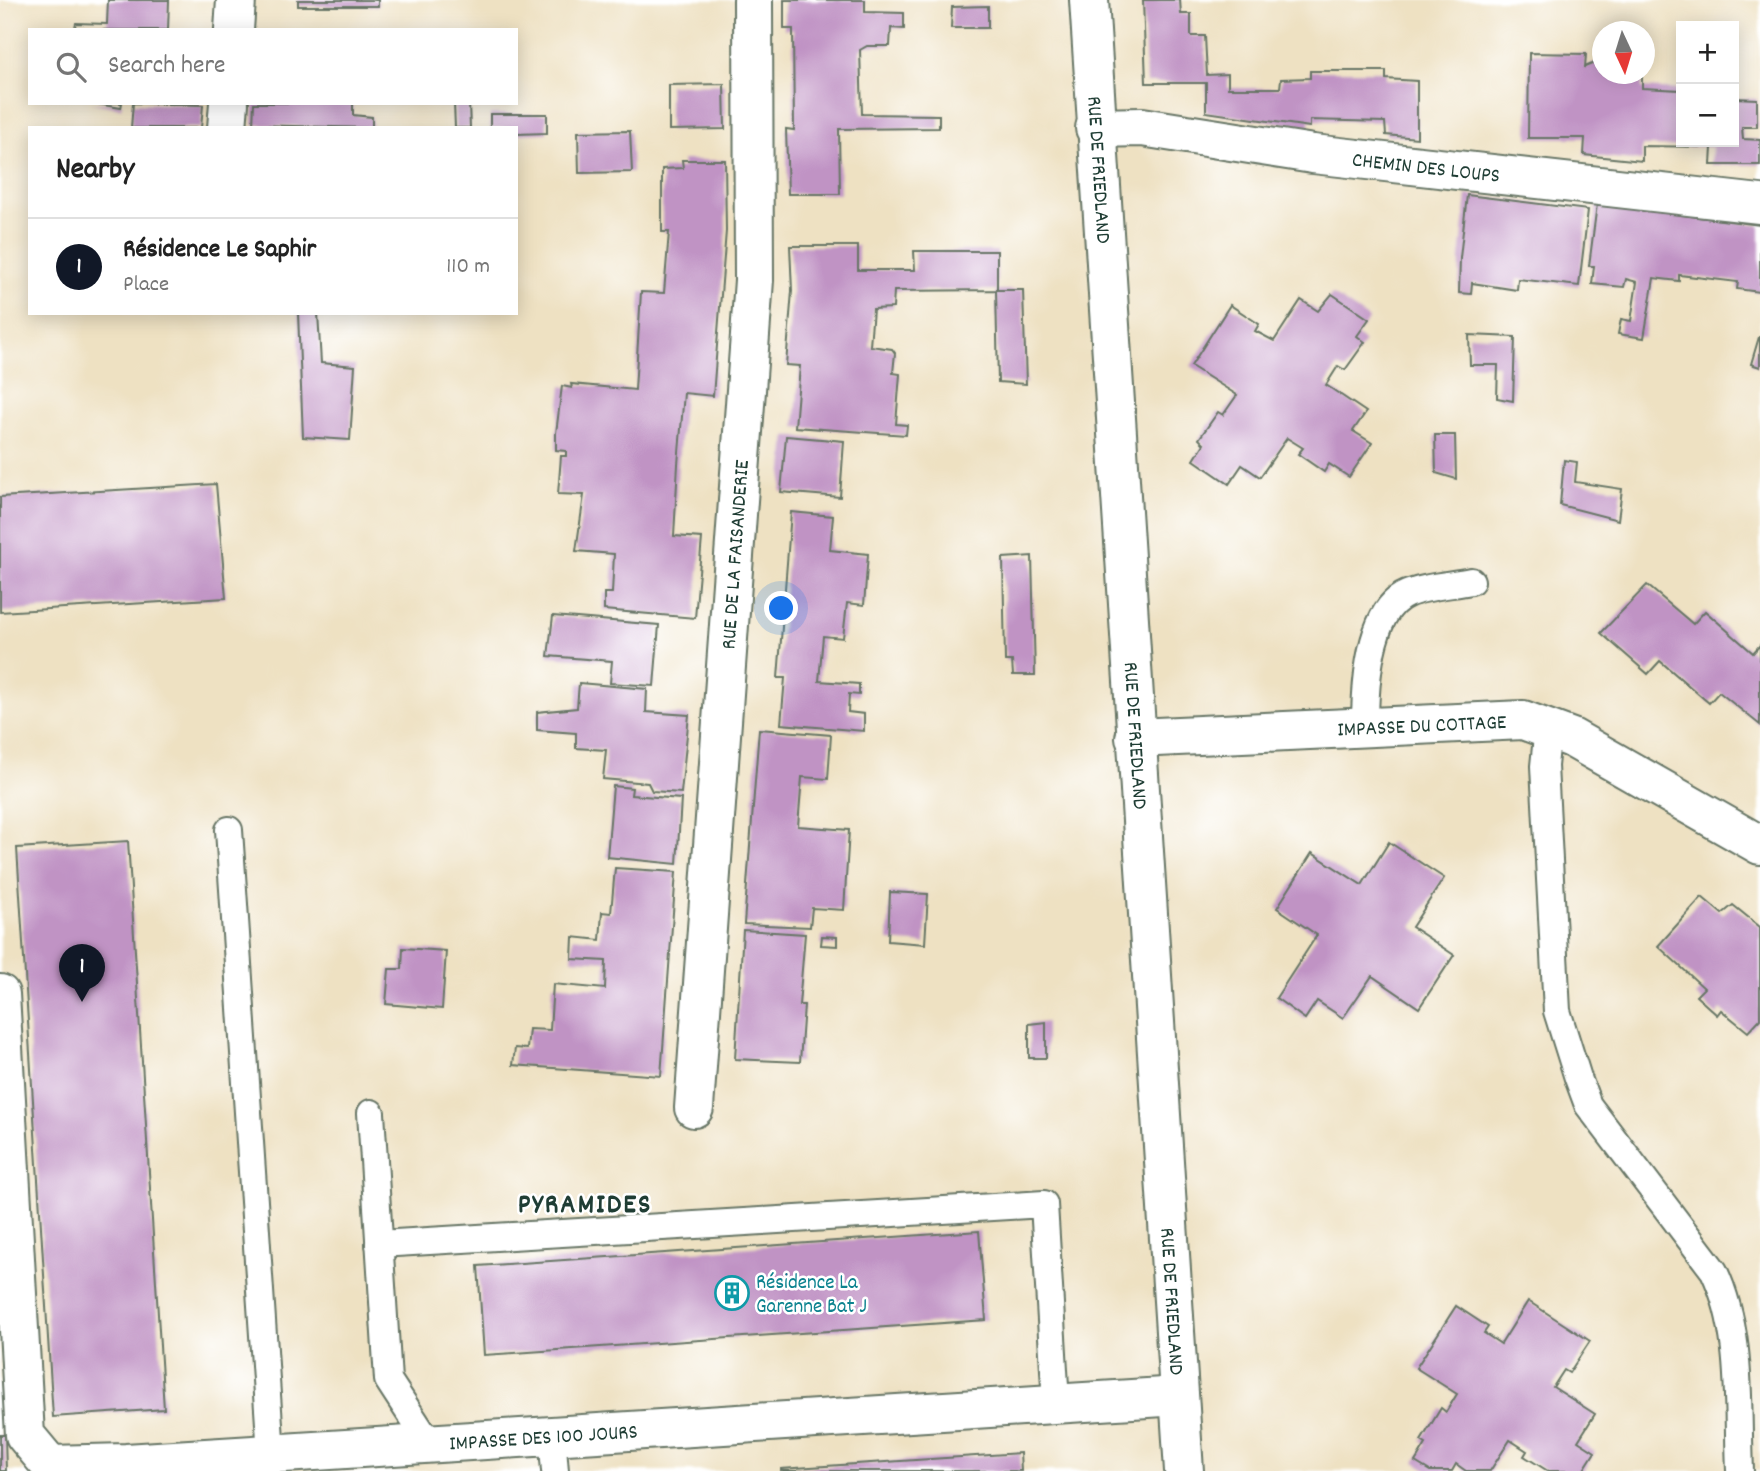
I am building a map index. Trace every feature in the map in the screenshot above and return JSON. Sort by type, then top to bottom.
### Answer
[{"type":"street","points":[[234,28],[236,0]]},
{"type":"street","name":"RUE DE LA FAISANDERIE","points":[[694,1108],[754,280],[753,0]]},
{"type":"street","name":"RUE DE FRIEDLAND","points":[[1089,0],[1095,128],[1184,1471]]},
{"type":"street","points":[[227,126],[229,105]]},
{"type":"street","name":"CHEMIN DES LOUPS","points":[[1095,128],[1142,127],[1313,154],[1760,204]]},
{"type":"street","name":"IMPASSE DU COTTAGE","points":[[1135,738],[1523,719],[1548,727],[1760,845]]},
{"type":"street","name":"IMPASSE DES 100 JOURS","points":[[0,994],[25,1435],[50,1465],[429,1443],[553,1453],[1056,1404],[1180,1396]]},
{"type":"lane","points":[[1365,726],[1366,683],[1380,622],[1391,603],[1408,593],[1471,581]]},
{"type":"lane","points":[[1548,727],[1544,766],[1557,1012],[1588,1105],[1714,1271],[1727,1298],[1734,1334],[1740,1471]]},
{"type":"lane","points":[[229,830],[271,1454]]},
{"type":"lane","points":[[371,1113],[388,1380],[429,1443]]},
{"type":"lane","points":[[379,1244],[1044,1204],[1056,1404]]},
{"type":"building","points":[[108,0],[169,0],[168,28],[75,28],[76,23],[107,24]]},
{"type":"building","points":[[298,0],[378,0],[378,6],[298,6]]},
{"type":"building","points":[[784,0],[865,0],[865,12],[904,13],[904,29],[891,28],[890,46],[867,46],[860,50],[862,114],[939,115],[939,128],[839,129],[840,194],[788,194],[786,129],[794,130],[793,29],[784,29]]},
{"type":"building","points":[[1143,0],[1180,0],[1181,14],[1191,14],[1191,36],[1205,36],[1207,75],[1228,74],[1228,88],[1280,88],[1281,79],[1310,78],[1310,71],[1386,71],[1386,79],[1417,81],[1417,138],[1386,135],[1385,122],[1310,120],[1310,127],[1206,112],[1206,83],[1146,83]]},
{"type":"building","points":[[988,6],[988,28],[951,28],[952,7]]},
{"type":"building","points":[[1529,53],[1586,54],[1585,67],[1592,64],[1592,84],[1642,84],[1642,88],[1676,90],[1676,146],[1642,146],[1642,161],[1584,155],[1585,138],[1528,138]]},
{"type":"building","points":[[724,84],[725,129],[669,130],[669,85]]},
{"type":"building","points":[[1739,98],[1757,99],[1757,127],[1742,127],[1743,139],[1760,140],[1760,165],[1711,165],[1712,147],[1739,147]]},
{"type":"building","points":[[133,105],[203,105],[201,126],[131,126]]},
{"type":"building","points":[[254,105],[353,105],[353,115],[372,117],[372,126],[253,125]]},
{"type":"building","points":[[454,105],[469,105],[470,126],[455,126]]},
{"type":"building","points":[[490,114],[547,114],[547,133],[518,134],[518,126],[490,126]]},
{"type":"building","points":[[630,131],[632,172],[579,173],[578,132]]},
{"type":"building","points":[[682,160],[725,160],[726,231],[713,396],[684,393],[678,464],[674,536],[702,538],[695,618],[604,610],[604,593],[612,593],[614,554],[576,551],[584,495],[558,494],[561,456],[566,456],[566,451],[556,450],[562,386],[572,388],[571,384],[635,390],[641,292],[664,293],[669,232],[662,232],[662,169],[683,168]]},
{"type":"building","points":[[1467,195],[1588,210],[1579,286],[1518,279],[1517,290],[1472,283],[1471,294],[1459,293]]},
{"type":"building","points":[[1597,204],[1760,225],[1760,292],[1737,289],[1738,282],[1679,275],[1679,281],[1654,278],[1644,338],[1618,334],[1621,319],[1631,321],[1637,282],[1626,279],[1624,287],[1592,284],[1594,266],[1589,266]]},
{"type":"building","points":[[790,246],[858,246],[858,270],[915,270],[914,251],[997,251],[997,290],[1023,290],[1026,384],[998,382],[996,290],[894,291],[893,308],[873,309],[870,346],[892,349],[895,353],[893,373],[900,374],[896,424],[907,425],[906,435],[795,427],[800,366],[786,365],[792,291]]},
{"type":"building","points":[[1332,294],[1369,319],[1357,336],[1365,342],[1345,370],[1338,366],[1326,385],[1366,412],[1353,431],[1372,443],[1349,477],[1329,464],[1324,472],[1298,454],[1303,448],[1287,438],[1260,477],[1242,465],[1229,484],[1194,460],[1204,444],[1199,439],[1218,412],[1223,415],[1237,395],[1191,366],[1230,305],[1259,324],[1255,331],[1274,341],[1301,300],[1318,311]]},
{"type":"building","points":[[298,315],[318,315],[321,363],[355,366],[350,440],[303,437]]},
{"type":"building","points":[[1469,335],[1515,337],[1513,401],[1497,398],[1498,365],[1470,365]]},
{"type":"building","points":[[1760,337],[1760,367],[1751,364]]},
{"type":"building","points":[[1435,435],[1455,435],[1456,479],[1436,473]]},
{"type":"building","points":[[786,436],[844,441],[840,497],[781,492]]},
{"type":"building","points":[[1564,460],[1577,462],[1575,482],[1622,489],[1618,520],[1560,505]]},
{"type":"building","points":[[216,484],[226,598],[0,612],[0,497]]},
{"type":"building","points":[[791,512],[833,516],[830,550],[868,554],[864,605],[847,603],[843,638],[823,636],[819,681],[859,684],[859,695],[849,694],[848,712],[864,714],[864,731],[781,724],[785,678],[778,678]]},
{"type":"building","points":[[1032,556],[1035,675],[1013,675],[1012,661],[1005,661],[1003,558]]},
{"type":"building","points":[[1647,585],[1693,624],[1705,611],[1753,653],[1760,645],[1760,725],[1719,692],[1709,703],[1660,661],[1648,674],[1601,633]]},
{"type":"building","points":[[553,616],[659,625],[654,686],[610,683],[612,661],[548,656]]},
{"type":"building","points":[[579,683],[647,689],[646,712],[689,715],[681,793],[652,791],[648,783],[603,779],[606,750],[576,748],[576,733],[537,730],[537,712],[577,708]]},
{"type":"building","points":[[759,729],[831,735],[828,779],[802,777],[798,826],[849,830],[844,910],[812,908],[810,927],[744,924]]},
{"type":"building","points":[[613,786],[632,788],[631,795],[681,799],[677,864],[607,857]]},
{"type":"building","points":[[128,841],[164,1409],[53,1417],[17,848]]},
{"type":"building","points":[[1389,842],[1444,878],[1412,927],[1454,955],[1419,1008],[1372,976],[1343,1018],[1317,1001],[1305,1019],[1276,998],[1317,935],[1277,908],[1312,853],[1362,885]]},
{"type":"building","points":[[615,868],[676,872],[661,1076],[513,1065],[515,1048],[527,1049],[529,1029],[550,1030],[553,984],[605,989],[606,961],[572,959],[573,937],[600,940],[602,912],[611,913]]},
{"type":"building","points":[[890,892],[928,894],[925,944],[888,941]]},
{"type":"building","points":[[1702,897],[1722,914],[1733,905],[1760,927],[1760,1019],[1748,1032],[1721,1010],[1717,1015],[1696,996],[1704,988],[1658,946]]},
{"type":"building","points":[[743,930],[805,934],[799,1005],[804,1005],[800,1062],[735,1059]]},
{"type":"building","points":[[822,936],[837,937],[837,946],[821,945]]},
{"type":"building","points":[[403,948],[446,951],[442,1009],[386,1004],[389,969],[402,969]]},
{"type":"building","points":[[1046,1022],[1046,1058],[1029,1058],[1029,1024]]},
{"type":"building","name":"Résidence La Garenne Bat J","points":[[979,1231],[986,1320],[484,1355],[478,1266]]},
{"type":"building","points":[[1528,1301],[1590,1341],[1569,1373],[1564,1370],[1553,1387],[1595,1414],[1578,1441],[1595,1452],[1583,1471],[1548,1471],[1524,1456],[1527,1451],[1510,1440],[1490,1471],[1466,1471],[1456,1464],[1452,1471],[1430,1471],[1415,1462],[1426,1444],[1421,1441],[1441,1408],[1446,1412],[1457,1394],[1416,1368],[1456,1306],[1488,1327],[1484,1333],[1501,1344]]},
{"type":"building","points":[[0,1435],[5,1435],[6,1471],[0,1471]]},
{"type":"building","points":[[1020,1453],[1021,1471],[781,1471],[781,1469]]},
{"type":"place","name":"Résidence Le Saphir","points":[[82,1002]]},
{"type":"place","name":"Résidence La Garenne Bat J","points":[[732,1293]]},
{"type":"district","name":"PYRAMIDES","points":[[585,1202]]}]
